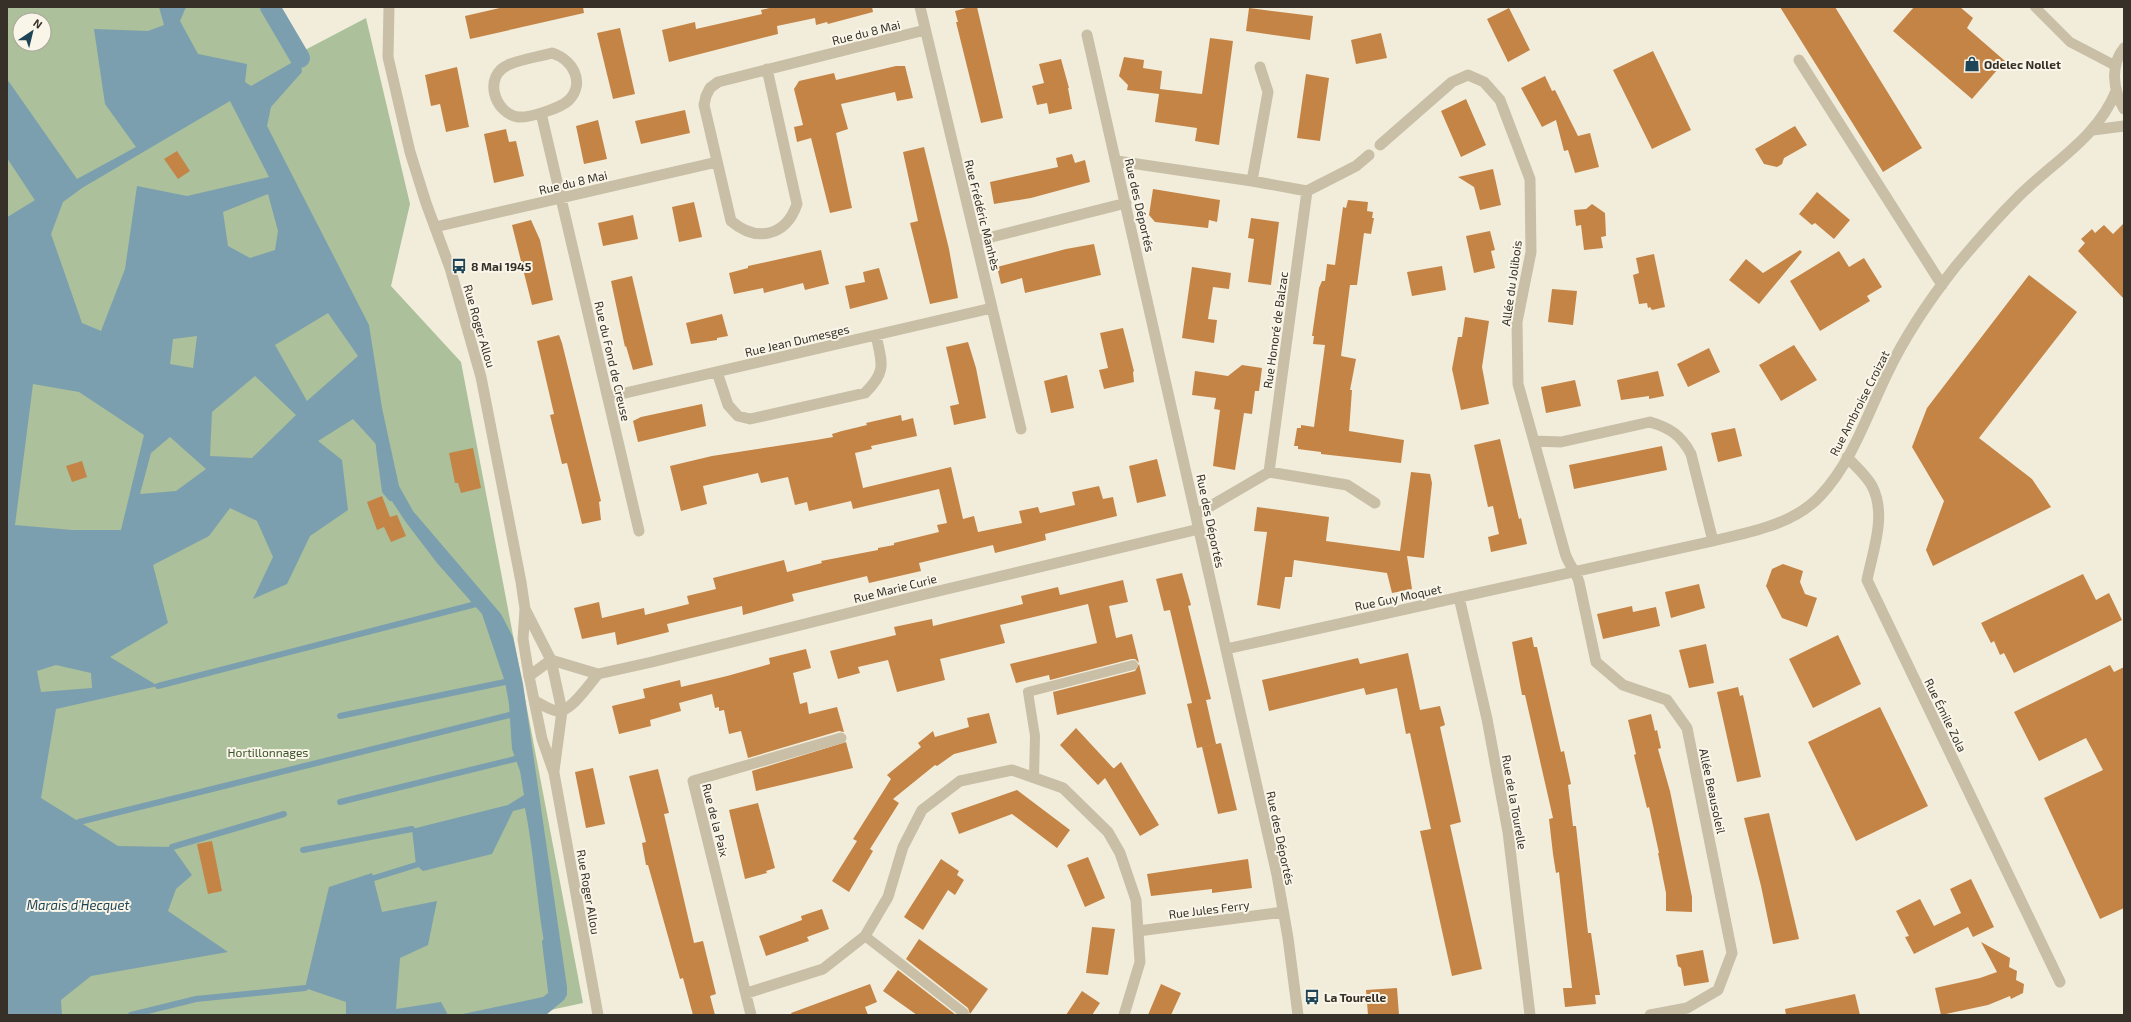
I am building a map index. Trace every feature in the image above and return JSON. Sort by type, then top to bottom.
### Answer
[{"type":"street","name":"Rue Roger Allou","points":[[389,7],[388,57],[410,152],[426,203],[450,268],[481,377],[525,609],[523,639],[529,676],[542,739],[554,773],[598,1015]]},
{"type":"street","name":"Rue Frédéric Manhès","points":[[920,7],[1022,429]]},
{"type":"street","name":"Rue du 8 Mai","points":[[766,69],[797,204],[793,215],[786,224],[776,231],[764,234],[752,234],[741,229],[731,221],[704,105],[710,88],[718,82],[766,69],[925,30]]},
{"type":"street","name":"Rue des Déportés","points":[[1087,35],[1117,161],[1284,912],[1298,1015]]},
{"type":"street","points":[[2124,48],[2116,66],[2116,91],[2124,109]]},
{"type":"street","points":[[552,53],[560,56],[573,67],[576,84],[574,93],[569,100],[562,105],[541,113],[522,117],[513,116],[505,112],[494,97],[493,88],[500,71],[507,65],[552,53]]},
{"type":"street","points":[[1799,60],[1942,285]]},
{"type":"street","points":[[1252,181],[1268,92],[1260,67]]},
{"type":"street","name":"Allée du Jolibois","points":[[1380,145],[1452,82],[1468,75],[1484,82],[1500,100],[1530,179],[1531,252],[1517,322],[1518,384],[1567,561],[1576,572]]},
{"type":"street","name":"Rue Ambroise Croizat","points":[[1576,572],[1713,541],[1780,523],[1806,508],[1820,497],[1834,479],[1847,457],[1887,372],[1924,310],[1942,285],[1992,225],[2020,195],[2093,130],[2111,103],[2116,91]]},
{"type":"street","name":"Rue du Fond de Creuse","points":[[541,113],[639,531]]},
{"type":"street","points":[[2093,130],[2124,126]]},
{"type":"street","points":[[1117,161],[1252,181],[1307,191],[1356,166],[1368,155]]},
{"type":"street","name":"Rue du 8 Mai","points":[[435,227],[717,162]]},
{"type":"street","name":"Rue Honoré de Balzac","points":[[1270,472],[1307,191]]},
{"type":"street","points":[[976,241],[1126,203]]},
{"type":"street","name":"Rue Jean Dumesges","points":[[608,397],[992,308]]},
{"type":"street","points":[[717,372],[728,405],[738,416],[750,419],[865,393],[877,380],[882,364],[876,335]]},
{"type":"street","points":[[1534,441],[1561,442],[1650,422],[1663,426],[1676,433],[1685,442],[1691,454],[1713,541]]},
{"type":"street","name":"Rue Émile Zola","points":[[1847,457],[1871,485],[1877,500],[1879,520],[1867,580],[2060,982]]},
{"type":"street","points":[[1196,514],[1270,472],[1347,485],[1375,503]]},
{"type":"street","name":"Rue Marie Curie","points":[[598,674],[652,662],[912,597],[1199,529]]},
{"type":"street","name":"Rue Guy Moquet","points":[[1226,649],[1576,572]]},
{"type":"street","name":"Allée Beausoleil","points":[[1576,572],[1596,662],[1623,685],[1667,700],[1687,728],[1732,953],[1718,990],[1687,1008],[1650,1015]]},
{"type":"street","name":"Rue de la Tourelle","points":[[1459,597],[1487,719],[1508,832],[1530,1015]]},
{"type":"street","name":"Rue Roger Allou","points":[[525,609],[551,660],[562,711],[554,773]]},
{"type":"street","points":[[529,676],[551,660],[598,674],[573,703],[562,711],[556,712],[535,701]]},
{"type":"street","name":"Rue de la Paix","points":[[751,1015],[747,993],[693,781],[841,738]]},
{"type":"street","points":[[747,993],[823,969],[865,936],[888,897],[903,847],[922,810],[960,780],[1012,770],[1063,788],[1108,832],[1120,853],[1136,900],[1140,962],[1124,1015]]},
{"type":"street","name":"Rue Jules Ferry","points":[[1138,931],[1284,912]]},
{"type":"lane","points":[[2035,7],[2070,42],[2116,66]]},
{"type":"lane","points":[[1034,778],[1035,736],[1028,692],[1133,665]]},
{"type":"lane","points":[[865,936],[964,1012]]},
{"type":"green space","name":"Hortillonnages","points":[[7,7],[280,7],[305,50],[366,18],[410,204],[391,286],[461,362],[583,1003],[527,1015],[7,1015]]},
{"type":"water","name":"Marais d'Hecquet","points":[[159,7],[186,7],[180,21],[198,54],[247,64],[245,82],[251,86],[300,58],[302,72],[271,107],[267,126],[369,325],[382,408],[399,486],[413,511],[501,614],[513,637],[523,684],[567,987],[567,995],[564,1000],[546,1015],[458,1015],[543,997],[552,990],[550,967],[543,938],[525,808],[513,811],[492,854],[423,871],[416,865],[412,829],[508,805],[524,795],[520,771],[512,749],[509,704],[505,682],[482,614],[437,563],[405,521],[386,492],[383,474],[385,469],[375,443],[353,419],[318,441],[342,460],[348,510],[310,536],[287,584],[253,599],[273,557],[257,521],[230,508],[209,536],[153,565],[168,623],[110,657],[158,686],[56,709],[41,798],[118,846],[172,847],[192,875],[176,889],[168,911],[228,952],[91,976],[61,1000],[62,1015],[7,1015],[7,227],[20,222],[38,205],[7,158],[7,79],[77,179],[136,147],[105,104],[94,29],[148,31],[164,25]],"holes":[[[230,101],[269,177],[187,196],[137,186],[125,269],[101,331],[82,323],[51,234],[63,202],[82,188]],[[268,194],[278,231],[275,250],[250,258],[228,246],[223,212]],[[328,313],[358,356],[307,401],[275,345]],[[197,336],[193,368],[170,364],[173,339]],[[255,376],[296,415],[252,458],[210,456],[212,412]],[[33,384],[79,392],[144,435],[121,530],[72,530],[15,525]],[[170,437],[206,469],[176,491],[140,494],[151,453]],[[56,665],[91,673],[92,688],[41,692],[37,671]]]},
{"type":"water","points":[[372,873],[382,912],[437,901],[428,945],[400,958],[396,1009],[441,1002],[448,1015],[346,1015],[346,1002],[305,988],[329,887]]},
{"type":"building","points":[[504,7],[583,7],[584,13],[470,39],[465,16]]},
{"type":"building","points":[[774,7],[872,7],[873,12],[828,24],[827,22],[816,25],[815,18],[777,26],[778,34],[669,62],[662,30],[695,22],[696,29],[762,14],[761,10]]},
{"type":"building","points":[[970,7],[977,7],[1003,118],[981,123],[956,22],[958,22],[955,11]]},
{"type":"building","points":[[1780,7],[1835,7],[1922,148],[1883,172]]},
{"type":"building","points":[[1914,7],[1960,7],[1973,18],[1967,28],[2005,61],[1972,99],[1893,31]]},
{"type":"building","points":[[1249,8],[1313,16],[1310,40],[1246,31]]},
{"type":"building","points":[[1509,8],[1530,50],[1508,62],[1487,19]]},
{"type":"building","points":[[620,28],[635,94],[613,99],[597,33]]},
{"type":"building","points":[[1381,33],[1387,58],[1356,64],[1351,40]]},
{"type":"building","points":[[1210,38],[1233,41],[1219,145],[1195,141],[1197,128],[1155,122],[1159,94],[1127,90],[1128,85],[1119,76],[1124,57],[1144,60],[1143,68],[1162,71],[1160,89],[1202,94]]},
{"type":"building","points":[[1653,51],[1691,130],[1652,149],[1613,70]]},
{"type":"building","points":[[1061,59],[1069,88],[1072,109],[1049,114],[1047,103],[1037,105],[1032,86],[1044,83],[1039,64]]},
{"type":"building","points":[[896,66],[905,66],[913,98],[897,101],[895,92],[841,104],[848,129],[836,133],[852,208],[830,213],[811,138],[797,142],[794,127],[803,125],[794,89],[799,81],[834,73],[836,80]]},
{"type":"building","points":[[457,67],[469,127],[446,132],[440,104],[431,106],[425,75]]},
{"type":"building","points":[[1306,74],[1329,78],[1320,141],[1297,138]]},
{"type":"building","points":[[1545,76],[1552,91],[1555,90],[1578,136],[1590,133],[1599,167],[1575,173],[1568,150],[1564,151],[1556,120],[1542,127],[1521,88]]},
{"type":"building","points":[[1466,99],[1486,145],[1461,157],[1441,111]]},
{"type":"building","points":[[685,110],[690,133],[641,144],[635,121]]},
{"type":"building","points":[[598,120],[607,159],[584,164],[576,126]]},
{"type":"building","points":[[1795,126],[1807,145],[1784,158],[1782,164],[1777,167],[1764,164],[1755,149]]},
{"type":"building","points":[[506,129],[509,142],[516,141],[524,176],[494,183],[484,134]]},
{"type":"building","points":[[924,147],[949,249],[958,298],[930,304],[910,223],[918,221],[903,152]]},
{"type":"building","points":[[177,151],[190,171],[178,179],[164,159]]},
{"type":"building","points":[[1072,154],[1075,163],[1085,160],[1090,182],[1031,198],[994,204],[990,182],[1058,167],[1056,158]]},
{"type":"building","points":[[1493,169],[1501,205],[1480,210],[1474,187],[1458,177]]},
{"type":"building","points":[[1153,189],[1220,200],[1217,222],[1209,220],[1208,228],[1155,222],[1149,215]]},
{"type":"building","points":[[1817,192],[1850,220],[1834,239],[1815,223],[1812,225],[1799,214]]},
{"type":"building","points":[[1348,200],[1368,202],[1367,211],[1373,212],[1372,218],[1374,218],[1371,234],[1364,233],[1357,285],[1350,285],[1341,356],[1356,359],[1350,390],[1352,390],[1349,431],[1404,440],[1401,463],[1321,454],[1321,452],[1298,449],[1298,446],[1294,446],[1297,428],[1301,428],[1301,425],[1314,427],[1325,345],[1313,344],[1314,336],[1312,336],[1319,288],[1322,281],[1325,281],[1327,264],[1335,265],[1343,207],[1346,208]]},
{"type":"building","points":[[694,202],[702,237],[679,242],[672,207]]},
{"type":"building","points":[[1592,204],[1605,213],[1606,236],[1601,237],[1603,248],[1584,250],[1581,225],[1576,226],[1574,210],[1586,209]]},
{"type":"building","points":[[633,215],[638,239],[603,246],[598,223]]},
{"type":"building","points":[[1251,218],[1279,222],[1271,285],[1248,282],[1254,239],[1248,238]]},
{"type":"building","points":[[531,220],[540,240],[553,300],[532,305],[512,225]]},
{"type":"building","points":[[2124,223],[2124,299],[2078,251],[2085,243],[2081,239],[2092,229],[2095,233],[2104,225],[2113,234]]},
{"type":"building","points":[[1490,231],[1495,250],[1491,251],[1495,268],[1474,273],[1466,236]]},
{"type":"building","points":[[1094,244],[1101,275],[1025,293],[1022,278],[1001,284],[997,267],[1066,249]]},
{"type":"building","points":[[821,250],[829,284],[805,290],[803,283],[764,293],[763,288],[734,294],[729,273],[748,268],[748,266]]},
{"type":"building","points":[[1800,250],[1802,252],[1759,304],[1729,280],[1746,259],[1763,273]]},
{"type":"building","points":[[1839,251],[1849,267],[1864,258],[1882,287],[1867,296],[1870,301],[1820,331],[1790,281]]},
{"type":"building","points":[[1654,254],[1665,307],[1652,310],[1650,307],[1648,308],[1647,303],[1639,304],[1633,275],[1639,273],[1636,258]]},
{"type":"building","points":[[1442,266],[1446,290],[1412,296],[1407,272]]},
{"type":"building","points":[[1192,267],[1231,273],[1229,289],[1213,287],[1208,319],[1217,320],[1214,343],[1182,338]]},
{"type":"building","points":[[879,268],[888,299],[850,309],[845,286],[865,282],[863,272]]},
{"type":"building","points":[[2029,275],[2077,312],[1979,438],[2032,479],[2051,507],[1933,566],[1926,550],[1944,501],[1912,447],[1927,408]]},
{"type":"building","points":[[632,276],[653,365],[633,370],[626,346],[625,347],[611,281]]},
{"type":"building","points":[[1552,289],[1577,291],[1573,325],[1548,322]]},
{"type":"building","points":[[722,314],[728,336],[717,338],[717,340],[691,344],[686,323]]},
{"type":"building","points":[[1465,317],[1489,321],[1482,367],[1489,404],[1461,410],[1452,369],[1458,337],[1462,337]]},
{"type":"building","points":[[1123,328],[1134,371],[1134,382],[1104,389],[1099,370],[1108,368],[1100,333]]},
{"type":"building","points":[[559,335],[601,501],[599,502],[601,520],[582,524],[567,463],[562,464],[550,415],[554,414],[537,341]]},
{"type":"building","points":[[968,342],[976,368],[986,418],[954,425],[950,406],[959,404],[946,347]]},
{"type":"building","points":[[1794,345],[1817,380],[1781,401],[1759,365]]},
{"type":"building","points":[[1709,348],[1720,372],[1688,387],[1677,364]]},
{"type":"building","points":[[1242,365],[1262,368],[1259,391],[1255,391],[1252,414],[1244,413],[1235,470],[1213,466],[1220,410],[1214,409],[1216,398],[1192,395],[1195,371],[1228,376]]},
{"type":"building","points":[[1658,371],[1664,396],[1649,399],[1649,396],[1621,400],[1617,380]]},
{"type":"building","points":[[1067,375],[1074,408],[1051,413],[1044,381]]},
{"type":"building","points":[[1575,380],[1581,406],[1546,413],[1541,387]]},
{"type":"building","points":[[702,404],[706,426],[638,442],[633,421],[641,417]]},
{"type":"building","points":[[901,415],[902,421],[913,418],[917,436],[871,446],[872,449],[855,453],[863,488],[951,467],[963,519],[974,516],[978,532],[1022,523],[1019,511],[1038,507],[1040,513],[1075,505],[1072,492],[1099,486],[1103,499],[1113,497],[1117,516],[1045,534],[1046,540],[995,553],[993,545],[919,563],[921,571],[869,583],[867,576],[792,594],[794,601],[743,615],[742,606],[667,624],[669,632],[617,645],[615,632],[582,639],[574,608],[599,602],[602,618],[644,608],[645,615],[689,604],[687,596],[716,589],[713,578],[784,560],[787,572],[822,563],[821,561],[878,550],[878,548],[894,545],[894,543],[939,532],[937,525],[947,523],[939,489],[853,509],[851,501],[809,511],[807,502],[795,505],[788,477],[761,483],[758,473],[703,486],[707,504],[681,511],[670,466],[712,456],[833,437],[832,434],[867,425],[866,423]]},
{"type":"building","points":[[1735,428],[1742,456],[1718,462],[1711,433]]},
{"type":"building","points":[[1500,439],[1519,519],[1521,518],[1527,544],[1491,552],[1488,537],[1499,534],[1493,506],[1488,507],[1474,445]]},
{"type":"building","points":[[1662,446],[1667,470],[1574,489],[1569,465]]},
{"type":"building","points":[[473,448],[481,488],[461,493],[458,483],[455,483],[449,453]]},
{"type":"building","points":[[1157,459],[1166,496],[1137,503],[1129,466]]},
{"type":"building","points":[[82,461],[87,477],[72,482],[66,466]]},
{"type":"building","points":[[1411,472],[1430,474],[1432,483],[1424,558],[1407,556],[1412,589],[1392,593],[1387,573],[1294,560],[1292,577],[1285,577],[1280,609],[1257,605],[1267,532],[1254,531],[1257,507],[1329,517],[1326,541],[1400,551]]},
{"type":"building","points":[[382,496],[390,517],[397,515],[406,536],[391,542],[384,527],[377,530],[367,502]]},
{"type":"building","points":[[1783,564],[1803,571],[1800,582],[1805,594],[1817,598],[1807,627],[1782,618],[1766,586],[1772,569]]},
{"type":"building","points":[[1182,573],[1191,605],[1188,606],[1211,699],[1192,703],[1170,610],[1164,611],[1156,579]]},
{"type":"building","points":[[2083,574],[2096,600],[2109,593],[2122,620],[2014,673],[2004,653],[2000,655],[1994,641],[1991,643],[1981,623]]},
{"type":"building","points":[[1123,580],[1128,602],[1109,606],[1116,638],[1132,634],[1139,663],[1135,659],[1131,659],[1050,680],[1049,675],[1016,683],[1010,664],[1097,643],[1088,604],[1000,625],[1005,643],[940,659],[945,680],[897,692],[888,660],[858,667],[860,673],[838,679],[830,651],[896,635],[894,627],[932,619],[933,626],[1023,604],[1021,596],[1058,587],[1060,595]]},
{"type":"building","points":[[1699,584],[1705,608],[1671,618],[1665,592]]},
{"type":"building","points":[[1632,606],[1633,612],[1656,607],[1660,626],[1603,639],[1597,614]]},
{"type":"building","points":[[1838,635],[1861,684],[1813,708],[1789,659]]},
{"type":"building","points":[[1532,637],[1534,647],[1537,647],[1561,752],[1564,751],[1571,784],[1568,785],[1573,826],[1576,826],[1588,933],[1591,933],[1600,995],[1595,995],[1596,1004],[1565,1007],[1563,988],[1572,988],[1559,872],[1556,873],[1549,819],[1553,818],[1525,695],[1522,695],[1512,642]]},
{"type":"building","points":[[1706,644],[1714,683],[1689,688],[1679,650]]},
{"type":"building","points":[[806,649],[811,668],[793,673],[800,704],[807,702],[809,714],[837,707],[844,732],[839,731],[748,758],[741,731],[729,734],[724,710],[719,711],[719,707],[715,708],[712,694],[679,703],[681,711],[650,720],[651,726],[619,734],[612,706],[645,698],[643,689],[680,680],[681,687],[727,676],[770,664],[769,658]]},
{"type":"building","points":[[1408,653],[1420,710],[1440,706],[1445,725],[1440,727],[1461,822],[1450,825],[1482,969],[1452,976],[1420,831],[1431,829],[1410,733],[1406,734],[1397,688],[1366,695],[1364,688],[1269,711],[1262,680],[1358,658],[1360,664]]},
{"type":"building","points":[[1139,664],[1146,694],[1057,715],[1053,692],[1135,671]]},
{"type":"building","points":[[2110,665],[2114,672],[2124,667],[2124,908],[2100,919],[2044,798],[2103,770],[2086,738],[2039,761],[2014,712]]},
{"type":"building","points":[[1738,687],[1740,696],[1743,695],[1761,777],[1737,782],[1717,692]]},
{"type":"building","points":[[1206,700],[1216,744],[1197,748],[1187,704]]},
{"type":"building","points":[[1880,707],[1928,806],[1856,841],[1808,742]]},
{"type":"building","points":[[989,713],[997,743],[954,754],[937,766],[935,765],[893,799],[899,803],[870,849],[873,851],[849,892],[832,881],[857,841],[853,839],[891,779],[887,775],[921,747],[918,743],[933,731],[935,737],[969,727],[967,718]]},
{"type":"building","points":[[1651,714],[1655,731],[1657,730],[1661,748],[1658,749],[1670,791],[1692,897],[1692,912],[1666,911],[1666,893],[1659,853],[1649,807],[1647,808],[1634,755],[1636,754],[1628,720]]},
{"type":"building","points":[[1076,728],[1114,769],[1121,762],[1159,825],[1140,836],[1105,778],[1098,785],[1060,745]]},
{"type":"building","points":[[846,742],[853,768],[756,791],[752,771]]},
{"type":"building","points":[[1221,743],[1237,810],[1218,814],[1202,747]]},
{"type":"building","points":[[593,768],[605,824],[586,828],[575,772]]},
{"type":"building","points":[[658,769],[669,813],[664,814],[694,943],[703,941],[716,994],[710,996],[715,1015],[693,1015],[683,978],[680,979],[648,865],[646,865],[642,843],[646,842],[629,776]]},
{"type":"building","points":[[1017,790],[1070,830],[1057,848],[1012,814],[959,834],[951,813]]},
{"type":"building","points":[[758,803],[775,868],[766,871],[767,873],[745,879],[729,810]]},
{"type":"building","points":[[1769,813],[1799,939],[1773,944],[1761,886],[1744,818]]},
{"type":"building","points":[[212,841],[222,891],[208,894],[197,844]]},
{"type":"building","points":[[1088,857],[1105,898],[1085,907],[1067,865]]},
{"type":"building","points":[[941,859],[959,871],[957,875],[964,880],[955,895],[948,890],[923,930],[904,917]]},
{"type":"building","points":[[1248,859],[1252,888],[1212,893],[1212,889],[1151,896],[1147,874]]},
{"type":"building","points":[[1971,879],[1994,927],[1973,937],[1968,927],[1914,954],[1905,937],[1909,936],[1896,911],[1920,899],[1934,926],[1961,913],[1950,889]]},
{"type":"building","points":[[822,909],[829,929],[807,937],[809,941],[766,956],[759,936],[802,920],[801,916]]},
{"type":"building","points":[[1092,927],[1115,929],[1108,975],[1086,973]]},
{"type":"building","points":[[919,939],[988,989],[970,1014],[968,1008],[906,959]]},
{"type":"building","points":[[1981,942],[2010,958],[2009,967],[2017,971],[2016,980],[2024,984],[2023,993],[2011,999],[2010,996],[1988,1005],[1941,1015],[1935,988],[1980,978],[1997,972]]},
{"type":"building","points":[[1703,950],[1709,982],[1684,986],[1681,968],[1678,966],[1676,955]]},
{"type":"building","points":[[898,970],[956,1015],[917,1015],[883,991]]},
{"type":"building","points":[[870,984],[877,1002],[865,1007],[868,1015],[792,1015],[791,1013]]},
{"type":"building","points":[[1161,984],[1181,993],[1171,1015],[1148,1015]]},
{"type":"building","points":[[1397,988],[1399,1015],[1368,1015],[1366,990]]},
{"type":"building","points":[[1082,991],[1100,1003],[1092,1015],[1066,1015]]},
{"type":"building","points":[[1855,994],[1860,1015],[1786,1015],[1785,1009]]},
{"type":"waterway","points":[[270,7],[300,58]]},
{"type":"waterway","points":[[7,229],[46,205]]},
{"type":"waterway","points":[[379,448],[385,491],[391,498]]},
{"type":"waterway","points":[[158,686],[480,603]]},
{"type":"waterway","points":[[340,716],[505,682]]},
{"type":"waterway","points":[[79,822],[510,715]]},
{"type":"waterway","points":[[340,802],[515,759]]},
{"type":"waterway","points":[[172,847],[284,814]]},
{"type":"waterway","points":[[303,850],[412,829]]},
{"type":"waterway","points":[[374,878],[416,865]]},
{"type":"waterway","points":[[545,942],[552,999],[550,999]]},
{"type":"waterway","points":[[131,1015],[196,999],[305,988]]},
{"type":"place","name":"Odelec Nollet","points":[[1972,64]]},
{"type":"place","name":"8 Mai 1945","points":[[459,266]]},
{"type":"place","name":"La Tourelle","points":[[1312,997]]}]
